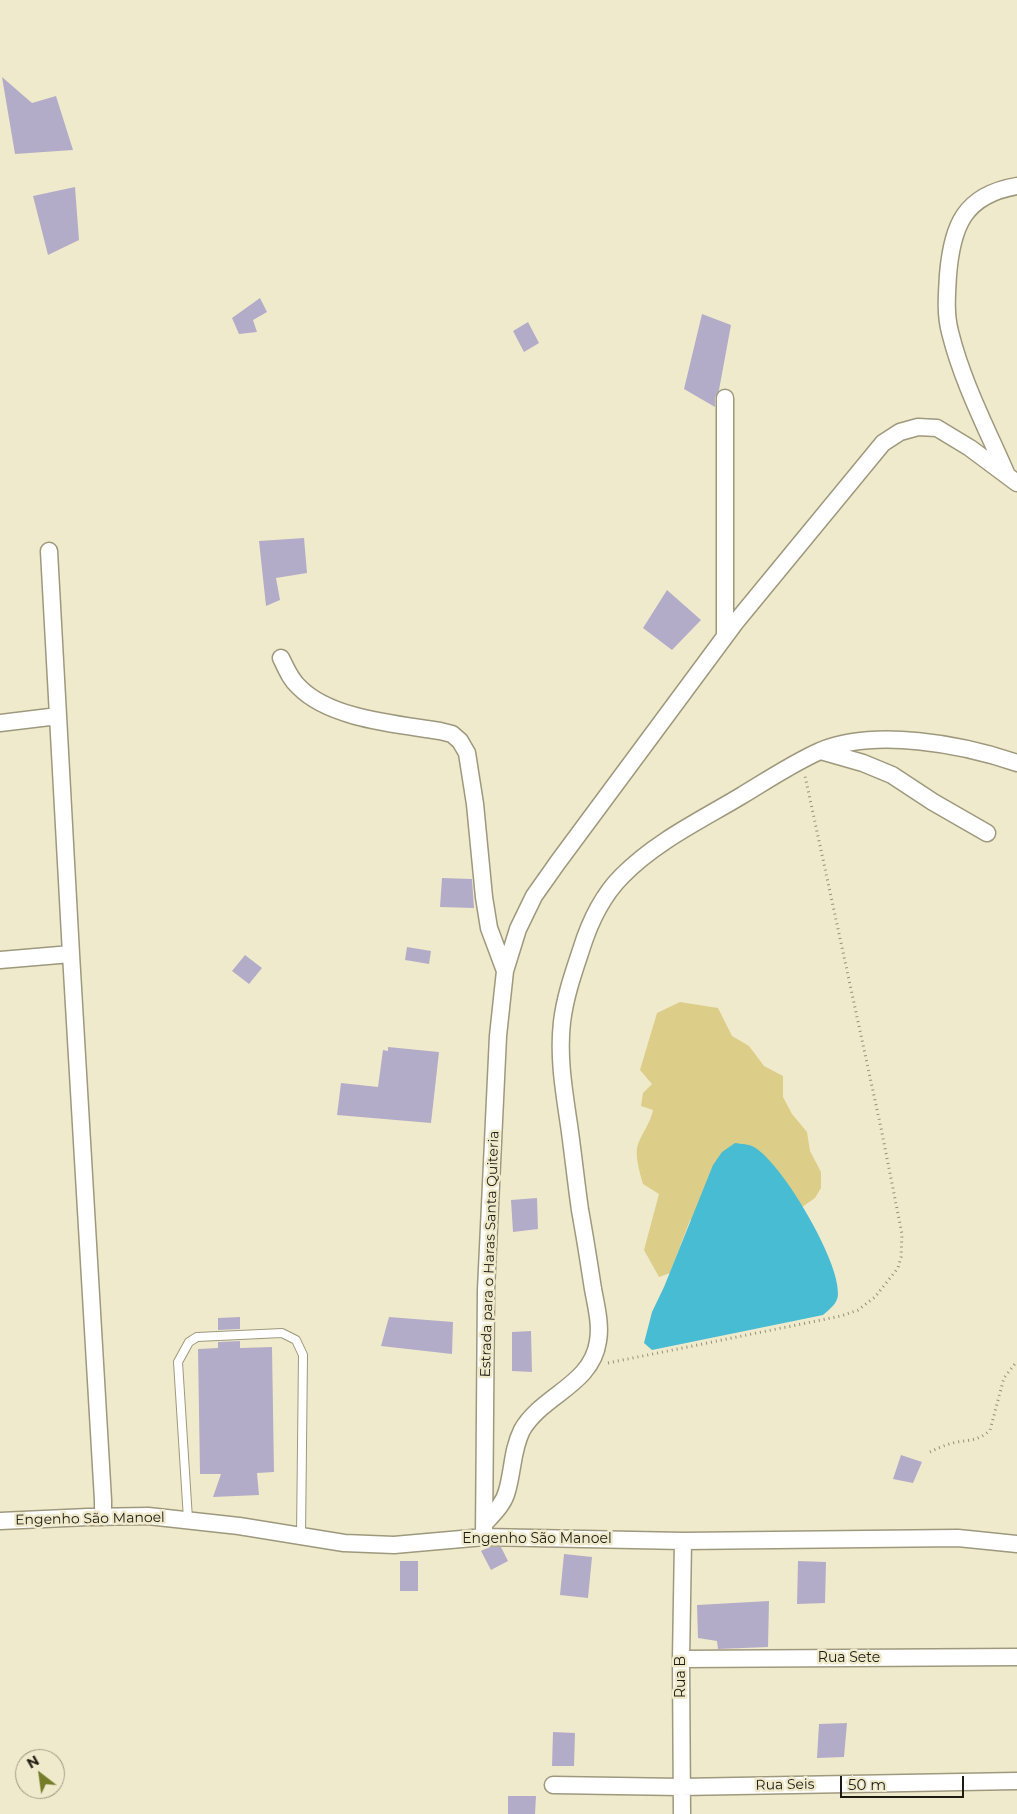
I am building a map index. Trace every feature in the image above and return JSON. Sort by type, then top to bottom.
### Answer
[{"type":"street","points":[[1012,479],[963,374],[950,331],[946,304],[950,249],[956,229],[966,212],[992,192],[1017,186]]},
{"type":"street","points":[[725,398],[725,636]]},
{"type":"street","points":[[505,971],[518,929],[534,896],[558,862],[725,636],[882,444],[900,432],[918,426],[937,428],[970,448],[1012,479]]},
{"type":"street","points":[[49,551],[104,1500],[103,1516]]},
{"type":"street","points":[[281,658],[289,675],[299,688],[315,700],[355,717],[440,731],[452,734],[460,741],[466,753],[475,804],[484,897],[490,928],[505,971]]},
{"type":"street","points":[[0,723],[58,716]]},
{"type":"street","points":[[484,1530],[505,1496],[514,1453],[522,1430],[535,1414],[576,1381],[588,1367],[593,1359],[599,1339],[596,1307],[578,1196],[561,1054],[562,1024],[566,998],[586,934],[603,900],[620,876],[647,854],[821,751],[850,742],[870,740],[923,742],[973,750],[1017,763]]},
{"type":"street","points":[[821,751],[863,763],[892,775],[986,833]]},
{"type":"street","points":[[0,960],[71,954]]},
{"type":"street","name":"Estrada para o Haras Santa Quiteria","points":[[484,1530],[486,1290],[498,1036],[505,971]]},
{"type":"street","name":"Engenho São Manoel","points":[[0,1521],[103,1516],[148,1516],[188,1519],[344,1543],[394,1545],[484,1530],[683,1541],[958,1538],[1017,1544]]},
{"type":"street","name":"Rua B","points":[[682,1814],[681,1659],[683,1541]]},
{"type":"street","name":"Rua Sete","points":[[681,1659],[1017,1657]]},
{"type":"street","name":"Rua Seis","points":[[553,1785],[681,1786],[1017,1782]]},
{"type":"lane","points":[[188,1519],[178,1362],[189,1342],[197,1337],[282,1333],[296,1340],[303,1355],[302,1536]]},
{"type":"path","points":[[588,1367],[840,1316],[858,1310],[875,1297],[898,1268],[901,1257],[902,1234],[802,761]]},
{"type":"path","points":[[930,1452],[957,1442],[973,1440],[984,1436],[990,1430],[1004,1378],[1017,1361]]},
{"type":"shaded area","points":[[680,1002],[718,1008],[732,1036],[749,1046],[764,1066],[783,1076],[783,1097],[792,1114],[807,1132],[810,1151],[821,1172],[821,1188],[815,1198],[802,1207],[794,1219],[690,1220],[670,1273],[659,1277],[644,1250],[659,1194],[643,1184],[637,1159],[638,1144],[653,1110],[641,1106],[643,1093],[652,1084],[640,1070],[657,1013]]},
{"type":"water","points":[[735,1143],[752,1146],[766,1157],[793,1192],[820,1237],[830,1259],[836,1279],[837,1300],[823,1315],[652,1350],[644,1343],[652,1312],[664,1287],[713,1165],[722,1152]]},
{"type":"building","points":[[2,77],[32,103],[56,96],[73,150],[15,154]]},
{"type":"building","points":[[75,187],[79,240],[48,255],[33,196]]},
{"type":"building","points":[[260,298],[267,312],[253,320],[257,332],[239,334],[232,318]]},
{"type":"building","points":[[702,314],[731,325],[719,390],[715,398],[715,407],[684,389]]},
{"type":"building","points":[[528,322],[539,343],[524,352],[513,331]]},
{"type":"building","points":[[304,538],[307,573],[276,578],[280,600],[266,606],[259,541]]},
{"type":"building","points":[[667,590],[701,620],[672,650],[643,628]]},
{"type":"building","points":[[442,878],[472,879],[474,908],[440,907]]},
{"type":"building","points":[[407,947],[431,951],[429,964],[405,960]]},
{"type":"building","points":[[245,955],[262,968],[249,984],[232,971]]},
{"type":"building","points":[[388,1047],[439,1052],[431,1123],[337,1115],[341,1083],[378,1087],[383,1050],[388,1051]]},
{"type":"building","points":[[537,1198],[538,1229],[513,1232],[511,1200]]},
{"type":"building","points":[[240,1317],[240,1329],[218,1330],[218,1318]]},
{"type":"building","points":[[389,1317],[453,1322],[452,1354],[381,1346]]},
{"type":"building","points":[[531,1331],[532,1372],[512,1371],[512,1332]]},
{"type":"building","points":[[240,1341],[240,1348],[272,1347],[274,1472],[257,1473],[259,1495],[213,1497],[221,1474],[200,1474],[198,1349],[218,1348],[218,1342]]},
{"type":"building","points":[[901,1455],[922,1462],[913,1483],[893,1479]]},
{"type":"building","points":[[489,1547],[501,1547],[508,1561],[491,1570],[481,1551]]},
{"type":"building","points":[[564,1554],[592,1557],[588,1598],[560,1595]]},
{"type":"building","points":[[400,1561],[418,1561],[418,1591],[400,1591]]},
{"type":"building","points":[[798,1561],[826,1562],[825,1603],[797,1604]]},
{"type":"building","points":[[769,1601],[768,1647],[718,1649],[717,1641],[698,1638],[697,1605]]},
{"type":"building","points":[[847,1723],[844,1757],[817,1758],[819,1724]]},
{"type":"building","points":[[553,1732],[575,1733],[574,1766],[552,1766]]},
{"type":"building","points":[[508,1796],[536,1796],[535,1814],[508,1814]]}]
